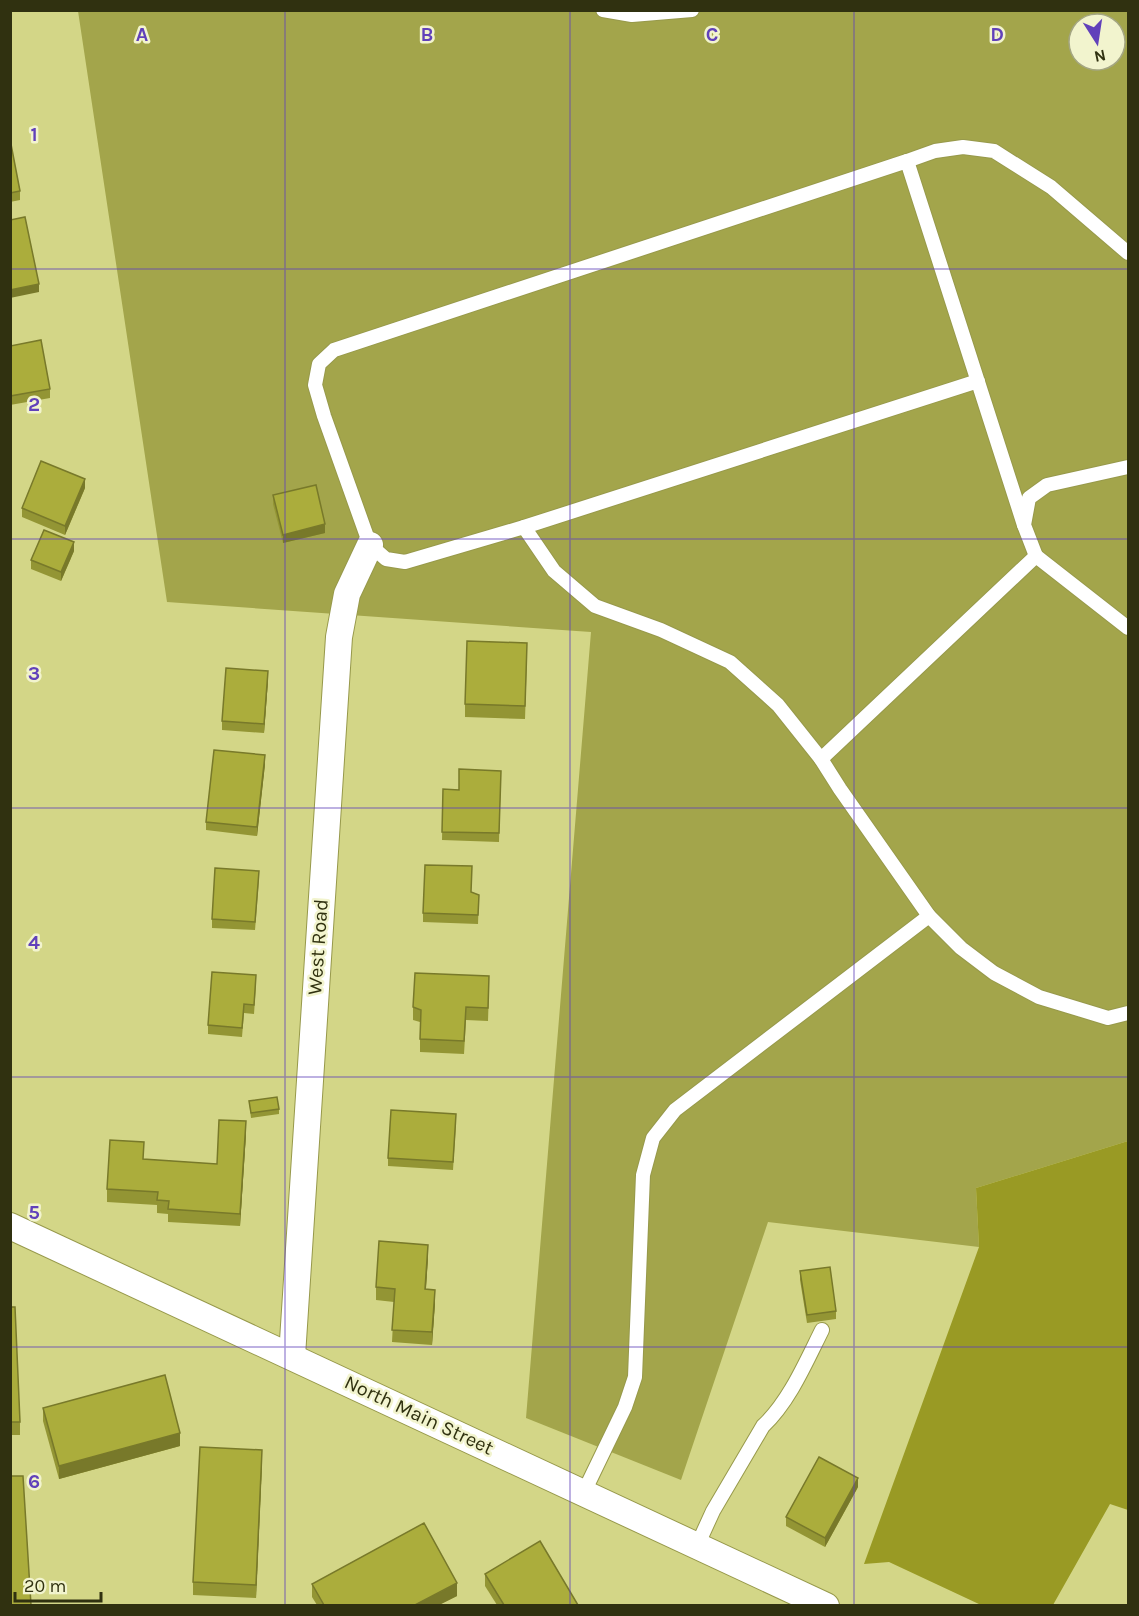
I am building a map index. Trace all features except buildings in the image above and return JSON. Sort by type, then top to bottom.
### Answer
[{"type":"street","name":"West Road","points":[[292,1356],[336,665],[346,594],[370,545]]},
{"type":"street","name":"North Main Street","points":[[10,1226],[826,1605]]},
{"type":"lane","points":[[603,10],[632,15],[692,10]]},
{"type":"lane","points":[[978,381],[525,527],[405,562],[386,559],[370,545],[315,385],[319,364],[334,350],[935,151],[963,147],[994,151],[1051,187],[1128,253]]},
{"type":"lane","points":[[907,161],[1036,556],[1128,628]]},
{"type":"lane","points":[[1024,525],[1029,498],[1047,485],[1128,467]]},
{"type":"lane","points":[[525,527],[554,571],[595,606],[662,630],[730,662],[778,705],[821,759],[929,916],[961,948],[994,973],[1039,997],[1108,1018],[1128,1012]]},
{"type":"lane","points":[[821,759],[1036,556]]},
{"type":"lane","points":[[584,1492],[625,1407],[635,1377],[643,1175],[653,1138],[675,1110],[929,916]]},
{"type":"lane","points":[[697,1546],[713,1511],[763,1426],[775,1415],[822,1330]]},
{"type":"shaded area","points":[[78,11],[1128,11],[1128,1141],[976,1188],[979,1247],[768,1222],[681,1480],[526,1418],[591,632],[167,602]]},
{"type":"shaded area","points":[[1128,1141],[1128,1510],[1110,1504],[1053,1605],[981,1605],[889,1562],[864,1564],[979,1247],[976,1188]]}]
